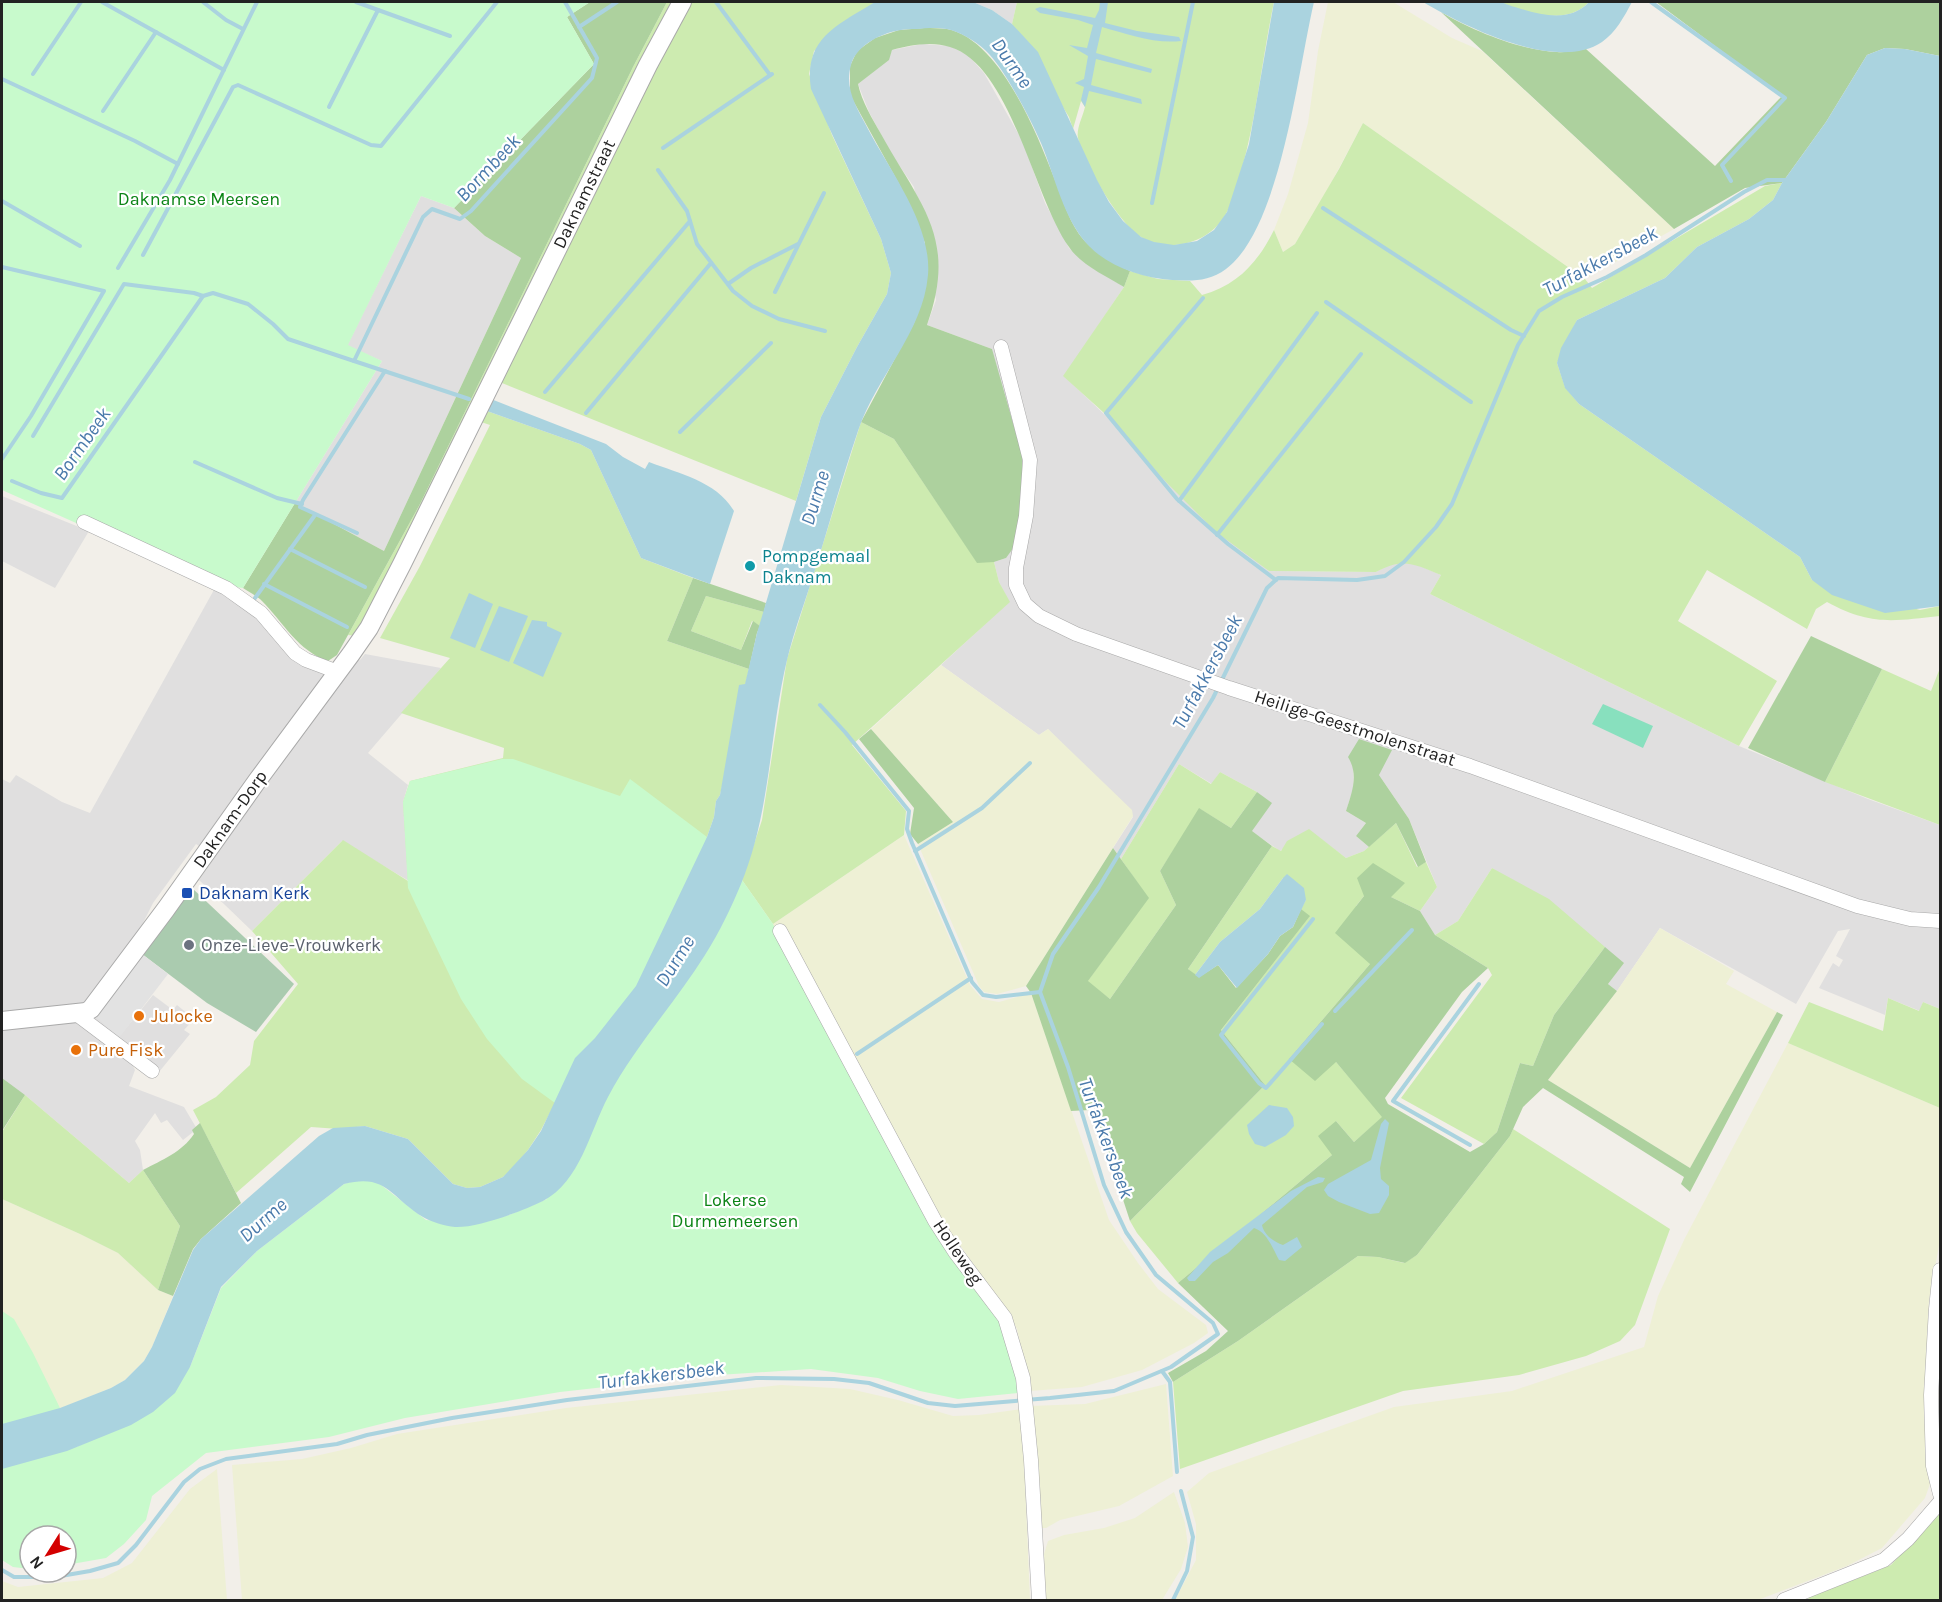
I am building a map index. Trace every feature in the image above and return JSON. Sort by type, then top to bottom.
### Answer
[{"type":"street","name":"Daknamstraat","points":[[489,387],[642,76],[682,2]]},
{"type":"street","name":"Heilige-Geestmolenstraat","points":[[1001,346],[1030,460],[1026,516],[1016,568],[1016,585],[1025,604],[1039,616],[1076,634],[1228,688],[1470,766],[1857,906],[1910,919],[1941,921]]},
{"type":"street","name":"Daknam-Dorp","points":[[2,1021],[86,1012],[91,1009],[369,628],[489,387]]},
{"type":"street","points":[[84,522],[226,588],[261,613],[295,652],[306,660],[338,672]]},
{"type":"street","name":"Holleweg","points":[[780,931],[935,1221],[955,1252],[1005,1318],[1025,1389],[1038,1600]]},
{"type":"street","points":[[75,1013],[152,1071]]},
{"type":"street","points":[[1941,1270],[1936,1309],[1931,1395],[1933,1466],[1941,1494]]},
{"type":"street","points":[[1784,1600],[1884,1560],[1908,1539],[1941,1502]]},
{"type":"shaded area","points":[[973,2],[1017,2],[1012,24],[992,10]]},
{"type":"shaded area","points":[[922,44],[950,46],[968,55],[984,73],[1023,142],[1045,203],[1069,248],[1085,262],[1124,287],[1064,376],[1269,571],[1376,572],[1391,564],[1411,562],[1441,575],[1430,594],[1739,746],[1868,799],[1940,825],[1940,1009],[1923,1002],[1920,1011],[1888,998],[1885,1015],[1819,988],[1833,963],[1839,967],[1843,960],[1836,956],[1850,929],[1838,931],[1796,1004],[1660,928],[1617,991],[1608,984],[1623,963],[1492,868],[1458,921],[1435,935],[1420,911],[1437,887],[1409,819],[1379,775],[1353,766],[1354,788],[1346,811],[1366,823],[1356,836],[1369,847],[1364,851],[1346,858],[1309,830],[1280,851],[1251,831],[1271,803],[1257,792],[1220,772],[1212,784],[1179,764],[1121,859],[1113,848],[1133,817],[1048,729],[1039,735],[941,665],[1009,602],[999,582],[994,562],[1006,558],[992,349],[927,325],[936,300],[914,187],[892,155],[869,112],[858,84],[888,60],[892,50]]},
{"type":"shaded area","points":[[421,196],[454,208],[485,236],[521,258],[384,551],[295,503],[382,361],[347,346]]},
{"type":"shaded area","points":[[2,496],[89,531],[55,588],[2,561]]},
{"type":"shaded area","points":[[215,588],[250,611],[294,660],[323,674],[360,660],[365,654],[441,668],[368,753],[408,785],[403,802],[409,881],[342,841],[252,931],[199,880],[215,857],[196,844],[153,903],[136,937],[93,995],[118,1038],[153,995],[173,1010],[177,1005],[194,1019],[184,1030],[190,1034],[159,1072],[119,1039],[135,1070],[129,1086],[184,1107],[197,1129],[183,1140],[167,1120],[161,1123],[155,1113],[135,1141],[140,1150],[143,1170],[129,1183],[25,1095],[2,1082],[2,779],[10,783],[16,775],[62,802],[90,813]]},
{"type":"shaded area","points":[[142,954],[168,974],[119,1038],[97,1016]]},
{"type":"green space","name":"Daknamse Meersen","points":[[2,2],[590,2],[567,17],[594,64],[454,208],[421,196],[348,345],[382,361],[243,588],[213,584],[2,490]]},
{"type":"green space","points":[[590,2],[667,2],[633,67],[420,504],[337,655],[328,661],[299,643],[262,601],[243,588],[295,503],[384,551],[521,258],[485,236],[454,208],[594,64],[567,17]]},
{"type":"green space","points":[[667,2],[675,2],[358,636],[348,635],[420,504],[633,67]]},
{"type":"green space","points":[[688,2],[875,2],[814,51],[809,74],[832,135],[881,239],[891,273],[887,294],[821,417],[796,501],[497,381]]},
{"type":"green space","points":[[1017,2],[1274,2],[1247,151],[1241,172],[1223,219],[1207,235],[1186,243],[1163,244],[1141,237],[1123,220],[1095,177],[1081,149],[1078,131],[1085,107],[1081,101],[1073,129],[1069,117],[1012,24]]},
{"type":"green space","points":[[1328,2],[1393,2],[1452,38],[1482,51],[1674,229],[1585,279],[1363,123],[1315,213],[1295,244],[1283,252],[1274,230],[1288,194],[1308,123],[1318,51]]},
{"type":"green space","points":[[1500,2],[1589,2],[1570,14],[1546,16]]},
{"type":"green space","points":[[1656,2],[1940,2],[1940,56],[1905,49],[1885,48],[1867,55],[1826,122],[1782,183],[1745,188],[1674,229],[1441,12],[1467,26],[1528,48],[1560,52],[1586,49],[1715,166],[1782,96]]},
{"type":"green space","points":[[947,29],[966,36],[999,68],[1026,112],[1079,234],[1096,251],[1130,271],[1124,287],[1087,265],[1069,247],[1056,225],[1005,106],[989,79],[971,59],[943,45],[921,44],[892,50],[889,60],[858,84],[868,110],[931,224],[937,245],[939,269],[936,295],[927,325],[992,349],[1022,455],[1023,497],[1014,547],[1006,558],[994,562],[977,563],[894,439],[861,422],[915,321],[925,243],[899,184],[850,95],[850,66],[857,51],[875,38],[899,30]]},
{"type":"green space","points":[[1363,123],[1585,279],[1592,288],[1765,186],[1782,183],[1773,200],[1749,219],[1697,247],[1665,278],[1577,320],[1557,363],[1565,387],[1579,404],[1800,557],[1812,580],[1920,610],[1940,606],[1940,616],[1882,620],[1857,615],[1827,602],[1816,609],[1807,629],[1707,570],[1678,621],[1777,681],[1739,746],[1430,594],[1441,575],[1432,571],[1416,565],[1401,563],[1376,572],[1269,571],[1216,532],[1166,482],[1103,412],[1063,376],[1124,287],[1130,271],[1158,279],[1190,281],[1202,295],[1226,285],[1246,271],[1274,230],[1283,252],[1295,244]]},
{"type":"green space","points":[[487,411],[591,450],[641,558],[693,578],[667,641],[749,669],[714,817],[707,837],[541,1130],[528,1150],[503,1177],[480,1187],[467,1188],[453,1184],[408,1139],[365,1126],[339,1129],[311,1127],[236,1193],[193,1110],[216,1097],[250,1065],[254,1041],[298,984],[252,931],[343,840],[408,881],[403,802],[410,781],[503,758],[504,748],[401,713],[450,658],[380,638],[420,566],[490,425],[481,422]]},
{"type":"green space","points":[[861,422],[894,439],[977,562],[994,562],[999,582],[1010,602],[852,745],[906,811],[904,835],[773,924],[742,880],[762,820],[787,659]]},
{"type":"green space","points":[[693,578],[766,603],[764,612],[706,596],[691,631],[741,650],[753,621],[760,626],[749,669],[667,641]]},
{"type":"green space","points":[[706,596],[764,612],[760,626],[752,621],[741,650],[691,631]]},
{"type":"green space","points":[[1811,636],[1882,669],[1825,782],[1748,748]]},
{"type":"green space","points":[[941,665],[1039,735],[1048,729],[1132,810],[1133,816],[1026,986],[997,994],[984,992],[979,986],[918,844],[953,822],[871,729]]},
{"type":"green space","points":[[1940,668],[1940,825],[1825,782],[1882,669],[1931,691]]},
{"type":"green space","points":[[1603,704],[1653,726],[1643,748],[1592,724]]},
{"type":"green space","points":[[871,729],[953,822],[918,844],[910,834],[914,808],[859,739]]},
{"type":"green space","points":[[1359,739],[1392,750],[1379,775],[1409,819],[1426,862],[1418,867],[1396,823],[1369,847],[1356,836],[1366,823],[1346,811],[1354,777],[1348,757]]},
{"type":"green space","name":"Lokerse Durmemeersen","points":[[502,759],[513,759],[620,796],[630,779],[707,837],[742,880],[773,924],[869,1113],[937,1235],[1001,1323],[1014,1364],[1019,1393],[958,1399],[920,1391],[878,1378],[811,1369],[703,1376],[560,1392],[405,1418],[329,1437],[206,1453],[152,1496],[146,1520],[124,1544],[106,1558],[78,1563],[78,1524],[18,1524],[18,1568],[13,1567],[2,1560],[2,1311],[14,1319],[33,1353],[77,1447],[190,1367],[221,1288],[257,1251],[344,1184],[358,1180],[376,1181],[426,1220],[476,1224],[509,1215],[547,1199],[555,1103],[522,1079],[487,1039],[461,999],[408,888],[403,802],[410,781]]},
{"type":"green space","points":[[1179,764],[1211,784],[1220,772],[1257,792],[1231,828],[1200,809],[1160,871],[1176,905],[1110,999],[1087,982],[1148,898],[1121,859]]},
{"type":"green space","points":[[1257,792],[1272,803],[1252,831],[1272,846],[1188,969],[1199,977],[1218,965],[1236,988],[1268,954],[1280,936],[1293,927],[1301,909],[1310,916],[1221,1030],[1265,1085],[1130,1221],[1099,1126],[1090,1110],[1071,1111],[1031,993],[1026,986],[1113,848],[1149,898],[1088,981],[1110,999],[1176,905],[1160,871],[1199,808],[1231,828]]},
{"type":"green space","points":[[1396,823],[1417,867],[1426,862],[1437,887],[1420,911],[1391,897],[1364,896],[1356,906],[1370,964],[1289,1059],[1336,1062],[1383,1117],[1354,1142],[1336,1121],[1332,1155],[1178,1283],[1137,1233],[1130,1221],[1265,1085],[1221,1030],[1309,917],[1301,909],[1306,900],[1283,878],[1260,909],[1220,942],[1195,975],[1188,969],[1272,846],[1281,851],[1287,841],[1309,829],[1346,858],[1364,851]]},
{"type":"green space","points":[[904,835],[970,985],[982,999],[999,1002],[1031,993],[1109,1220],[1158,1289],[1206,1325],[1208,1333],[1194,1343],[1142,1370],[1082,1387],[1030,1391],[1017,1329],[1007,1311],[942,1220],[819,1015],[869,1113],[937,1235],[608,1096],[742,880],[773,924]]},
{"type":"green space","points":[[1373,863],[1405,883],[1391,897],[1420,911],[1435,935],[1488,968],[1462,992],[1385,1098],[1388,1104],[1470,1152],[1484,1144],[1497,1132],[1520,1063],[1533,1066],[1554,1015],[1605,947],[1624,963],[1608,984],[1617,991],[1548,1080],[1690,1168],[1777,1012],[1783,1015],[1690,1192],[1681,1184],[1684,1177],[1543,1088],[1523,1107],[1510,1136],[1417,1255],[1405,1263],[1378,1257],[1358,1256],[1238,1341],[1173,1382],[1168,1373],[1206,1351],[1228,1331],[1178,1283],[1332,1155],[1318,1136],[1336,1121],[1354,1142],[1382,1117],[1336,1062],[1315,1081],[1289,1059],[1370,964],[1335,933],[1364,896],[1357,878]]},
{"type":"green space","points":[[1492,868],[1549,899],[1605,947],[1554,1015],[1533,1066],[1520,1063],[1497,1132],[1484,1144],[1401,1098],[1492,975],[1488,968],[1435,935],[1458,921]]},
{"type":"green space","points":[[192,888],[294,984],[256,1032],[207,1003],[142,954]]},
{"type":"green space","points":[[1660,928],[1734,971],[1726,984],[1777,1012],[1690,1168],[1548,1080],[1617,991]]},
{"type":"green space","points":[[1888,998],[1919,1011],[1923,1002],[1940,1009],[1940,1108],[1788,1043],[1809,1002],[1883,1031]]},
{"type":"green space","points":[[1788,1043],[1940,1108],[1940,1240],[1929,1300],[1924,1407],[1930,1484],[1925,1498],[1882,1548],[1847,1566],[1758,1600],[1175,1600],[1196,1560],[1196,1524],[1187,1492],[1209,1473],[1394,1407],[1512,1391],[1644,1347],[1658,1296],[1685,1238]]},
{"type":"green space","points":[[2,1078],[25,1095],[2,1131]]},
{"type":"green space","points":[[25,1095],[129,1183],[143,1170],[180,1226],[158,1290],[118,1253],[2,1199],[2,1132]]},
{"type":"green space","points":[[200,1123],[241,1203],[193,1249],[173,1296],[158,1290],[180,1226],[143,1170],[184,1146],[194,1134],[192,1130]]},
{"type":"green space","points":[[1513,1129],[1670,1229],[1635,1325],[1620,1341],[1586,1356],[1519,1375],[1403,1391],[1180,1469],[1173,1382],[1238,1341],[1358,1256],[1378,1257],[1404,1263],[1417,1255],[1510,1136]]},
{"type":"green space","points":[[2,1199],[118,1253],[158,1290],[173,1296],[144,1361],[125,1380],[61,1408],[2,1424]]},
{"type":"green space","points":[[1166,1384],[1173,1476],[1119,1506],[1060,1520],[1046,1528],[1040,1528],[1030,1406],[1085,1404]]},
{"type":"green space","points":[[781,1385],[850,1389],[953,1416],[1022,1409],[1030,1600],[242,1600],[232,1465],[302,1459],[351,1448],[397,1434],[566,1408]]},
{"type":"green space","points":[[217,1469],[227,1600],[2,1600],[2,1581],[18,1587],[78,1584],[78,1581],[103,1578],[132,1563],[190,1489]]},
{"type":"green space","points":[[1174,1492],[1185,1523],[1188,1547],[1181,1569],[1162,1600],[1046,1600],[1044,1554],[1048,1541],[1135,1518]]},
{"type":"green space","points":[[1940,1512],[1940,1600],[1810,1600],[1808,1598],[1891,1565]]},
{"type":"water","name":"Durme","points":[[875,2],[973,2],[992,10],[1012,24],[1038,52],[1109,202],[1123,221],[1141,237],[1174,245],[1197,241],[1214,230],[1227,212],[1249,144],[1274,2],[1314,2],[1285,145],[1261,219],[1245,249],[1226,269],[1200,280],[1161,279],[1138,274],[1106,260],[1089,246],[1072,223],[1041,143],[1025,109],[996,62],[981,47],[951,30],[929,28],[891,32],[873,40],[859,50],[851,65],[850,90],[860,114],[917,218],[927,256],[928,275],[917,316],[866,411],[852,449],[787,660],[776,716],[764,801],[751,856],[733,902],[710,947],[619,1078],[608,1097],[583,1155],[566,1182],[556,1192],[543,1201],[512,1214],[475,1225],[455,1227],[430,1221],[379,1184],[358,1181],[344,1184],[257,1251],[221,1287],[190,1367],[175,1393],[153,1412],[131,1425],[67,1451],[2,1469],[2,1424],[60,1408],[111,1388],[125,1380],[144,1361],[152,1347],[193,1250],[201,1239],[319,1136],[333,1128],[365,1126],[408,1139],[453,1184],[467,1188],[480,1187],[503,1177],[528,1150],[541,1131],[575,1058],[595,1038],[636,986],[707,837],[714,817],[716,801],[720,795],[739,685],[745,684],[757,633],[821,417],[887,294],[891,273],[881,239],[811,89],[810,72],[812,57],[826,35],[836,26]]},
{"type":"water","points":[[1100,2],[1108,2],[1105,23],[1137,31],[1179,37],[1181,41],[1151,40],[1102,27],[1096,53],[1152,69],[1151,73],[1096,59],[1091,85],[1141,99],[1142,104],[1089,91],[1085,107],[1081,100],[1084,87],[1075,83],[1084,79],[1088,56],[1069,45],[1087,48],[1093,25],[1040,13],[1035,9],[1040,7],[1095,18]]},
{"type":"water","points":[[1423,2],[1500,2],[1534,13],[1564,15],[1581,9],[1589,2],[1632,2],[1616,29],[1602,42],[1583,50],[1560,52],[1511,43],[1462,23]]},
{"type":"water","points":[[1885,48],[1905,49],[1940,56],[1940,606],[1885,613],[1832,595],[1812,580],[1800,557],[1579,404],[1565,388],[1557,363],[1561,348],[1577,320],[1665,278],[1697,247],[1749,219],[1773,200],[1782,183],[1826,122],[1867,55]]},
{"type":"water","points":[[491,399],[606,444],[645,469],[649,462],[685,475],[717,492],[734,511],[710,584],[641,558],[591,450],[487,411]]},
{"type":"water","points":[[469,593],[493,604],[475,648],[450,638]]},
{"type":"water","points":[[499,606],[528,616],[509,662],[480,650]]},
{"type":"water","points":[[532,620],[547,622],[547,626],[562,633],[543,677],[513,663]]},
{"type":"water","points":[[1287,874],[1304,888],[1306,900],[1293,927],[1280,936],[1268,954],[1237,988],[1218,965],[1199,978],[1195,975],[1220,942],[1260,909]]},
{"type":"water","points":[[1269,1105],[1287,1108],[1293,1117],[1294,1126],[1286,1135],[1265,1147],[1255,1144],[1247,1125]]},
{"type":"water","points":[[1385,1119],[1389,1123],[1380,1168],[1381,1179],[1389,1186],[1389,1195],[1379,1213],[1370,1214],[1339,1202],[1328,1196],[1324,1190],[1328,1184],[1371,1160],[1381,1124]]},
{"type":"water","points":[[1318,1177],[1325,1178],[1323,1182],[1307,1187],[1262,1225],[1270,1238],[1283,1245],[1297,1237],[1302,1247],[1285,1261],[1279,1260],[1263,1233],[1254,1228],[1228,1253],[1213,1262],[1195,1281],[1189,1281],[1187,1278],[1210,1252],[1291,1191]]},
{"type":"waterway","points":[[33,74],[81,2]]},
{"type":"waterway","points":[[102,2],[224,70]]},
{"type":"waterway","points":[[203,2],[226,20],[243,29]]},
{"type":"waterway","points":[[118,268],[170,180],[257,2]]},
{"type":"waterway","points":[[356,2],[450,36]]},
{"type":"waterway","points":[[143,255],[233,87],[238,85],[371,145],[381,146],[497,2]]},
{"type":"waterway","name":"Bormbeek","points":[[469,399],[354,361],[423,217],[432,209],[460,219],[471,211],[592,78],[597,58],[565,2]]},
{"type":"waterway","points":[[579,27],[617,2]]},
{"type":"waterway","points":[[716,2],[770,75]]},
{"type":"waterway","points":[[1152,203],[1193,2]]},
{"type":"waterway","points":[[1651,2],[1785,98],[1722,165],[1731,181]]},
{"type":"waterway","points":[[329,107],[378,10]]},
{"type":"waterway","points":[[103,111],[156,32]]},
{"type":"waterway","points":[[663,148],[772,74]]},
{"type":"waterway","points":[[2,79],[135,141],[178,164]]},
{"type":"waterway","points":[[658,170],[687,211],[697,244],[733,291],[752,306],[779,319],[825,331]]},
{"type":"waterway","name":"Turfakkersbeek","points":[[2,1570],[14,1577],[55,1577],[118,1563],[136,1545],[184,1482],[200,1469],[226,1459],[337,1444],[367,1435],[452,1418],[567,1400],[756,1378],[834,1379],[869,1383],[928,1403],[955,1406],[1114,1391],[1171,1367],[1218,1334],[1213,1323],[1156,1275],[1126,1232],[1104,1185],[1068,1067],[1040,992],[1053,954],[1099,887],[1213,698],[1267,588],[1278,578],[1357,580],[1385,576],[1404,562],[1436,527],[1452,504],[1518,345],[1539,311],[1646,255],[1744,192],[1767,180],[1786,180]]},
{"type":"waterway","points":[[775,292],[824,193]]},
{"type":"waterway","points":[[2,201],[80,246]]},
{"type":"waterway","points":[[1323,208],[1511,330],[1524,336]]},
{"type":"waterway","points":[[545,392],[690,221]]},
{"type":"waterway","points":[[728,284],[751,268],[798,244]]},
{"type":"waterway","points":[[586,413],[711,263]]},
{"type":"waterway","points":[[2,267],[104,291],[31,416],[2,459]]},
{"type":"waterway","points":[[33,436],[124,284],[203,296]]},
{"type":"waterway","name":"Bormbeek","points":[[12,481],[41,493],[62,498],[203,296],[213,293],[248,304],[288,339],[354,361]]},
{"type":"waterway","points":[[1203,298],[1106,413],[1177,499],[1228,544],[1276,580]]},
{"type":"waterway","points":[[1326,302],[1471,402]]},
{"type":"waterway","points":[[1179,501],[1317,313]]},
{"type":"waterway","points":[[680,432],[771,343]]},
{"type":"waterway","points":[[1217,535],[1361,354]]},
{"type":"waterway","points":[[357,533],[300,507],[385,371]]},
{"type":"waterway","points":[[195,462],[277,498],[302,504]]},
{"type":"waterway","points":[[255,598],[315,515]]},
{"type":"waterway","points":[[290,549],[365,587]]},
{"type":"waterway","points":[[264,584],[347,627]]},
{"type":"waterway","points":[[820,705],[909,811],[907,829],[912,843],[972,982],[983,995],[996,997],[1040,992]]},
{"type":"waterway","points":[[915,851],[982,808],[1030,763]]},
{"type":"waterway","points":[[1313,919],[1221,1035],[1259,1083],[1266,1088],[1322,1024]]},
{"type":"waterway","points":[[1335,1011],[1412,930]]},
{"type":"waterway","points":[[857,1054],[971,978]]},
{"type":"waterway","points":[[1470,1145],[1393,1101],[1479,984]]},
{"type":"waterway","points":[[1162,1371],[1170,1382],[1177,1472]]},
{"type":"waterway","points":[[1173,1600],[1187,1571],[1193,1537],[1181,1491]]},
{"type":"place","name":"Pompgemaal Daknam","points":[[750,566]]},
{"type":"place","name":"Daknam Kerk","points":[[187,893]]},
{"type":"place","name":"Onze-Lieve-Vrouwkerk","points":[[189,945]]},
{"type":"place","name":"Julocke","points":[[139,1016]]},
{"type":"place","name":"Pure Fisk","points":[[76,1050]]}]
